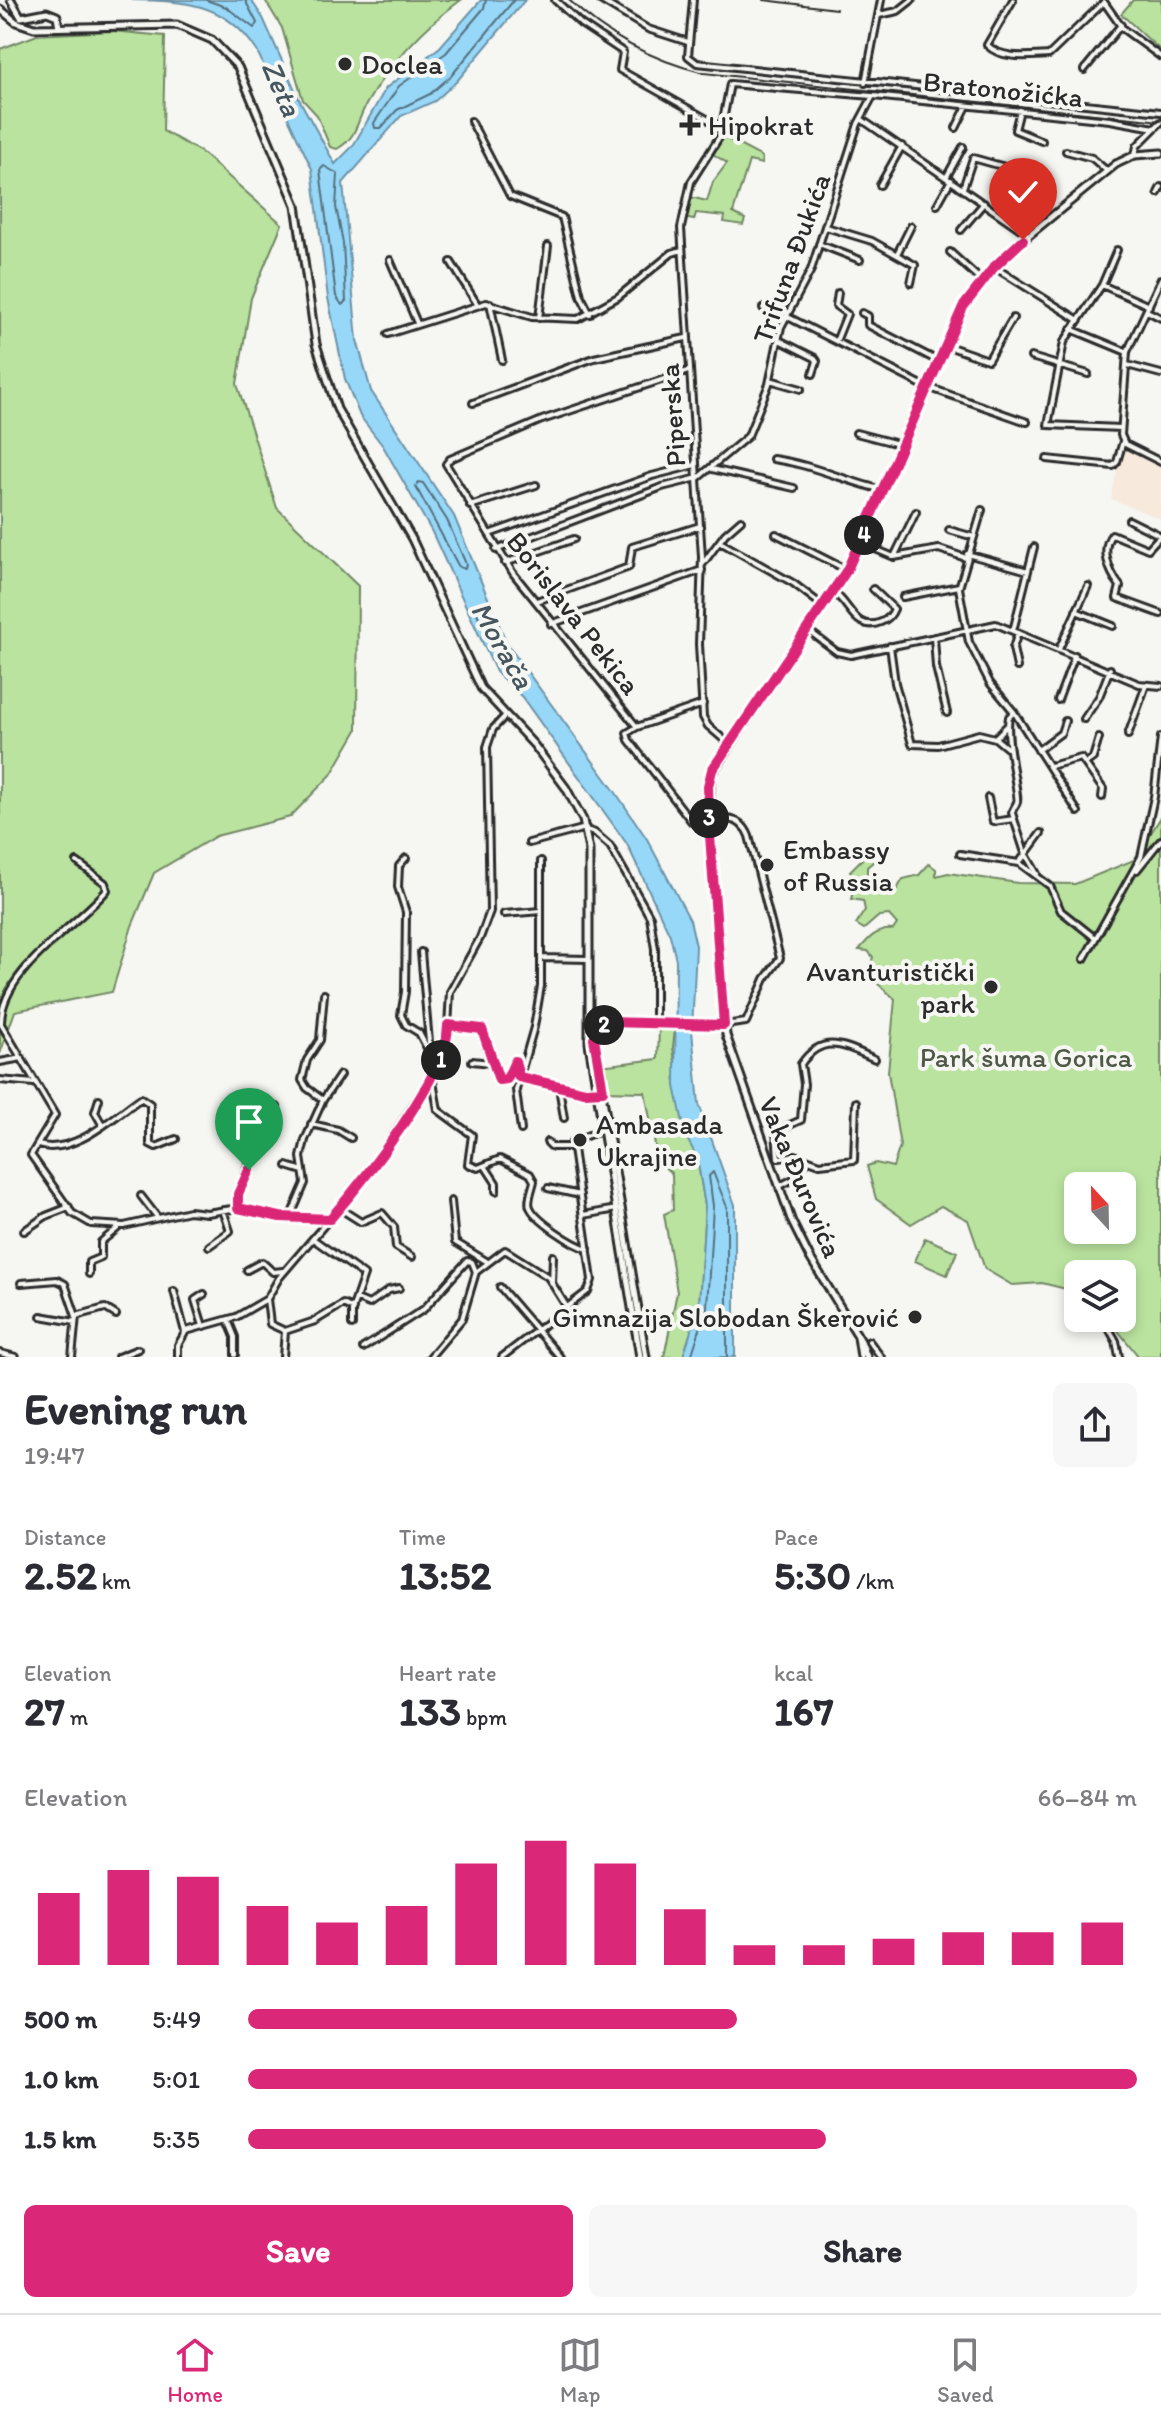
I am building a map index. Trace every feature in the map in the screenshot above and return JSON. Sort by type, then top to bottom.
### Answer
[{"type":"main road","points":[[11,0],[17,15],[27,19],[45,12],[53,15],[56,25]]},
{"type":"main road","points":[[0,9],[20,24],[135,23],[182,26],[212,40],[241,71],[297,208],[315,340],[334,402],[412,539],[479,685],[559,777],[579,809],[586,829],[591,1041],[643,1357]]},
{"type":"main road","points":[[1135,155],[1161,153]]},
{"type":"main road","name":"Vaka Đurovića","points":[[864,1357],[858,1336],[804,1248],[769,1162],[724,1025],[709,822],[711,775],[847,570],[963,307],[994,267],[1029,235],[1107,171],[1135,155]]},
{"type":"main road","points":[[589,1019],[656,1025],[724,1025]]},
{"type":"main road","points":[[591,1041],[607,1022]]},
{"type":"main road","points":[[600,1091],[606,1149],[619,1209]]},
{"type":"street","points":[[555,0],[581,24],[623,52],[620,70],[723,128]]},
{"type":"street","points":[[600,0],[648,29],[688,42]]},
{"type":"street","points":[[693,0],[689,59],[720,67],[727,65],[733,69],[1161,112]]},
{"type":"street","points":[[865,83],[881,0]]},
{"type":"street","points":[[879,15],[898,11],[912,0]]},
{"type":"street","points":[[1013,0],[987,45],[991,50],[1021,57],[1049,55],[1104,1],[1121,25],[1161,57]]},
{"type":"street","points":[[1084,70],[1121,25]]},
{"type":"street","name":"Piperska","points":[[729,744],[708,726],[703,704],[699,644],[702,568],[681,221],[688,191],[723,128],[730,82],[873,96]]},
{"type":"street","points":[[873,96],[861,119],[1029,235]]},
{"type":"street","name":"Bratonožićka","points":[[873,96],[1020,110],[1155,128]]},
{"type":"street","points":[[956,128],[967,106]]},
{"type":"street","points":[[1020,110],[1015,130],[1042,141]]},
{"type":"street","name":"Trifuna Đukića","points":[[496,550],[662,487],[696,478],[712,469],[752,432],[770,380],[786,314],[811,270],[861,119]]},
{"type":"street","points":[[471,121],[510,196],[562,217],[581,296],[590,314]]},
{"type":"street","points":[[1135,155],[1137,146],[1161,122]]},
{"type":"street","points":[[880,185],[902,146]]},
{"type":"street","points":[[937,205],[963,147]]},
{"type":"street","points":[[1066,151],[1092,158],[1107,171]]},
{"type":"street","points":[[963,188],[973,158],[1005,167]]},
{"type":"street","points":[[961,230],[984,203]]},
{"type":"street","points":[[897,254],[911,226]]},
{"type":"street","points":[[826,227],[872,241],[915,265],[911,283]]},
{"type":"street","points":[[819,244],[860,260]]},
{"type":"street","points":[[539,318],[548,246]]},
{"type":"street","points":[[388,334],[477,304],[490,303],[539,318],[576,320],[618,297],[673,252],[682,250]]},
{"type":"street","points":[[1117,250],[1102,285],[1071,329],[1057,365],[1048,425],[1121,428]]},
{"type":"street","points":[[950,252],[982,281]]},
{"type":"street","points":[[390,260],[417,323]]},
{"type":"street","points":[[451,262],[477,304]]},
{"type":"street","points":[[994,267],[1077,319]]},
{"type":"street","points":[[1047,459],[1113,466],[1117,462],[1123,441],[1121,428],[1127,352],[1161,279]]},
{"type":"street","points":[[1102,285],[1161,318]]},
{"type":"street","points":[[837,339],[847,314],[836,305],[838,293]]},
{"type":"street","points":[[490,303],[502,360]]},
{"type":"street","points":[[763,308],[786,314],[927,387],[1027,422]]},
{"type":"street","points":[[862,313],[868,316],[868,325],[938,361]]},
{"type":"street","points":[[945,345],[988,360],[1013,318]]},
{"type":"street","points":[[1071,329],[1127,352]]},
{"type":"street","points":[[473,403],[594,358],[686,338]]},
{"type":"street","points":[[779,340],[817,360],[813,374]]},
{"type":"street","points":[[1031,357],[1088,374]]},
{"type":"street","points":[[1127,365],[1161,374]]},
{"type":"street","name":"Borislava Pekica","points":[[689,371],[542,420],[446,462],[505,563],[537,601],[551,624],[637,727],[703,704]]},
{"type":"street","points":[[770,380],[801,389]]},
{"type":"street","points":[[856,433],[902,445]]},
{"type":"street","points":[[1123,441],[1161,462]]},
{"type":"street","points":[[773,459],[800,463],[847,482],[883,490]]},
{"type":"street","points":[[488,535],[652,476],[695,465]]},
{"type":"street","points":[[712,469],[794,488]]},
{"type":"street","points":[[470,506],[536,485]]},
{"type":"street","points":[[982,510],[959,586],[969,642],[990,683],[1014,712],[1078,812]]},
{"type":"street","points":[[894,557],[916,512]]},
{"type":"street","points":[[551,624],[702,568],[720,542],[741,520]]},
{"type":"street","points":[[1129,520],[1160,536],[1148,549],[1110,535],[1108,566],[1120,586],[1117,598],[1161,614]]},
{"type":"street","points":[[537,601],[631,566],[629,551],[632,547],[700,526]]},
{"type":"street","points":[[949,530],[974,537]]},
{"type":"street","points":[[776,534],[847,570]]},
{"type":"street","points":[[505,563],[574,539]]},
{"type":"street","points":[[720,542],[793,583],[825,607]]},
{"type":"street","points":[[861,543],[894,557],[939,549],[1028,571]]},
{"type":"street","points":[[1017,667],[1013,648],[1034,547]]},
{"type":"street","points":[[903,597],[959,586]]},
{"type":"street","points":[[1059,649],[1088,586]]},
{"type":"street","points":[[834,593],[858,621],[874,625],[887,619],[894,609],[873,589]]},
{"type":"street","points":[[1076,611],[1113,626]]},
{"type":"street","points":[[809,631],[842,654],[996,624],[1146,685],[1161,686]]},
{"type":"street","points":[[934,637],[937,674],[947,713]]},
{"type":"street","points":[[890,646],[910,743],[938,745],[969,735],[995,738],[1007,748]]},
{"type":"street","points":[[1058,700],[1075,655]]},
{"type":"street","points":[[1084,719],[1099,697],[1110,669]]},
{"type":"street","points":[[1128,735],[1146,685]]},
{"type":"street","points":[[995,738],[1007,726],[1014,712]]},
{"type":"street","points":[[178,1357],[178,1345],[185,1332],[228,1320],[267,1299],[283,1271],[367,1175],[445,1052],[450,992],[480,938],[490,911],[487,747],[493,729],[505,716]]},
{"type":"street","points":[[1038,750],[1061,733],[1065,721]]},
{"type":"street","points":[[1007,726],[1007,748],[1018,801],[1012,808],[1014,819],[1025,853],[1037,874]]},
{"type":"street","points":[[637,727],[629,731],[628,738],[694,824],[732,819],[747,830],[780,958],[765,979],[746,1022],[724,1025]]},
{"type":"street","points":[[1084,959],[1141,857],[1152,810],[1161,737]]},
{"type":"street","points":[[1086,763],[1093,758],[1099,738]]},
{"type":"street","points":[[1050,766],[1079,757],[1103,789],[1102,797]]},
{"type":"street","points":[[988,798],[993,822],[1014,819]]},
{"type":"street","points":[[529,843],[586,829],[610,846],[650,917],[655,949],[656,1025]]},
{"type":"street","points":[[1019,863],[1041,833]]},
{"type":"street","points":[[1131,878],[1161,840]]},
{"type":"street","points":[[960,854],[1019,863],[1037,874],[1053,890],[1061,911],[1095,938]]},
{"type":"street","points":[[406,858],[399,866],[398,887],[406,912],[405,992],[401,1015],[406,1025],[422,1037],[431,1056]]},
{"type":"street","points":[[521,1130],[515,1094],[539,1001],[541,861]]},
{"type":"street","points":[[77,862],[105,883],[107,890],[22,969],[4,996],[1,1024],[55,1115],[31,1155],[32,1160],[69,1207],[91,1224],[120,1226],[189,1211],[238,1208],[290,1218],[330,1219]]},
{"type":"street","points":[[504,914],[541,911]]},
{"type":"street","points":[[421,952],[438,1110],[473,1137],[466,1159],[468,1164],[475,1168],[500,1159],[521,1169],[533,1178],[529,1203],[532,1210],[563,1237],[588,1249]]},
{"type":"street","points":[[541,958],[588,959]]},
{"type":"street","points":[[323,1100],[302,1080],[307,1060],[320,1040],[324,994]]},
{"type":"street","points":[[448,1025],[480,1027],[491,1063],[501,1081],[507,1079],[515,1061],[520,1075]]},
{"type":"street","points":[[778,1158],[776,1131],[801,1120],[804,1084],[801,1064],[809,1052],[819,1045],[837,1043],[875,1059]]},
{"type":"street","points":[[0,1062],[22,1058]]},
{"type":"street","points":[[472,1061],[491,1063]]},
{"type":"street","points":[[290,1218],[305,1183],[301,1157],[311,1124],[340,1075]]},
{"type":"street","points":[[520,1075],[559,1087],[600,1091]]},
{"type":"street","points":[[0,1080],[34,1083]]},
{"type":"street","points":[[559,1087],[564,1118]]},
{"type":"street","points":[[38,1145],[56,1147],[103,1126],[137,1100],[146,1098],[152,1113],[150,1144],[156,1147],[176,1139]]},
{"type":"street","points":[[99,1099],[95,1112],[103,1126]]},
{"type":"street","points":[[769,1162],[788,1155],[820,1164],[854,1160],[856,1102]]},
{"type":"street","points":[[238,1208],[241,1184],[259,1140],[270,1130],[277,1107]]},
{"type":"street","points":[[311,1124],[338,1130],[351,1138]]},
{"type":"street","points":[[502,1357],[568,1309],[590,1285],[588,1249],[572,1147],[577,1138],[603,1129]]},
{"type":"street","points":[[547,1142],[552,1147],[572,1147]]},
{"type":"street","points":[[782,1185],[797,1177],[808,1159]]},
{"type":"street","points":[[287,1166],[303,1171]]},
{"type":"street","points":[[485,1166],[496,1183],[496,1191]]},
{"type":"street","points":[[548,1188],[580,1195]]},
{"type":"street","points":[[141,1196],[158,1218]]},
{"type":"street","points":[[451,1201],[455,1242],[486,1261]]},
{"type":"street","points":[[24,1231],[46,1216],[69,1207]]},
{"type":"street","points":[[339,1208],[361,1222],[382,1213],[394,1227],[396,1247],[412,1257]]},
{"type":"street","points":[[583,1215],[619,1209]]},
{"type":"street","points":[[209,1246],[230,1231],[223,1210]]},
{"type":"street","points":[[89,1274],[89,1262],[101,1257],[101,1242],[120,1226]]},
{"type":"street","points":[[313,1239],[362,1272],[364,1278],[353,1309],[352,1325]]},
{"type":"street","points":[[430,1357],[462,1319],[476,1272],[486,1261],[508,1250],[552,1283],[568,1309]]},
{"type":"street","points":[[552,1283],[553,1256]]},
{"type":"street","points":[[247,1270],[262,1262],[273,1272],[283,1271]]},
{"type":"street","points":[[363,1348],[424,1309],[466,1262],[472,1262],[476,1272]]},
{"type":"street","points":[[21,1283],[63,1282],[76,1319],[72,1357]]},
{"type":"street","points":[[500,1287],[560,1357]]},
{"type":"street","points":[[357,1299],[369,1304],[389,1290],[399,1288]]},
{"type":"street","points":[[174,1291],[185,1332]]},
{"type":"street","points":[[203,1326],[195,1300],[204,1294]]},
{"type":"street","points":[[267,1299],[270,1324],[285,1331],[315,1321],[341,1305],[353,1309]]},
{"type":"street","points":[[41,1316],[76,1319],[105,1308],[116,1315]]},
{"type":"street","points":[[228,1320],[235,1340],[235,1355]]},
{"type":"street","points":[[283,1357],[285,1331]]},
{"type":"street","points":[[1111,1332],[1119,1357]]},
{"type":"street","points":[[869,1341],[881,1357]]},
{"type":"street","points":[[118,1357],[138,1349]]},
{"type":"street","points":[[0,1353],[16,1357]]},
{"type":"shaded area","points":[[1122,446],[1161,465],[1161,519],[1111,499]]},
{"type":"green space","name":"Doclea","points":[[265,0],[461,0],[421,34],[397,60],[367,103],[353,134],[337,149],[330,147],[317,115],[303,100],[282,28]]},
{"type":"green space","points":[[1133,0],[1161,0],[1161,51],[1121,14]]},
{"type":"green space","points":[[112,31],[165,36],[163,131],[201,152],[282,224],[251,298],[237,384],[277,508],[358,586],[357,730],[331,775],[290,817],[216,836],[154,873],[132,926],[112,992],[15,1011],[0,1054],[0,49],[37,35]]},
{"type":"green space","points":[[724,137],[762,157],[762,164],[749,161],[733,213],[745,219],[743,225],[724,222],[725,216],[696,213],[694,220],[683,218],[690,197],[707,201],[713,182],[727,163],[713,154]]},
{"type":"green space","name":"Park šuma Gorica","points":[[1161,817],[1161,1357],[1139,1357],[1119,1332],[1136,1332],[1136,1260],[1064,1260],[1064,1288],[1042,1283],[1012,1285],[985,1269],[968,1220],[941,1206],[911,1224],[876,1199],[867,1166],[876,1163],[893,1167],[900,1146],[888,1072],[895,999],[868,975],[873,957],[868,951],[859,950],[873,935],[893,930],[897,924],[889,915],[879,916],[864,929],[856,924],[865,910],[863,901],[851,899],[856,882],[850,871],[864,857],[861,847],[869,843],[879,857],[867,867],[867,879],[875,890],[889,883],[888,895],[896,891],[903,879],[919,875],[929,864],[936,869],[936,876],[948,873],[1018,883],[1075,884],[1134,860]]},
{"type":"green space","points":[[659,1028],[675,1029],[673,1047],[684,1130],[697,1157],[705,1206],[699,1306],[683,1357],[664,1357],[677,1292],[664,1214],[673,1210],[672,1174],[658,1161],[645,1092],[602,1091],[599,1066],[658,1059]]},
{"type":"green space","points":[[925,1238],[957,1252],[947,1275],[915,1261]]},
{"type":"water","points":[[131,0],[251,0],[263,18],[299,99],[335,164],[353,146],[386,88],[440,47],[481,0],[525,0],[457,81],[435,101],[401,116],[343,183],[357,340],[371,391],[454,516],[507,644],[647,839],[690,920],[696,946],[692,1031],[699,1104],[735,1205],[735,1357],[683,1357],[699,1306],[705,1206],[697,1157],[686,1137],[675,1086],[676,960],[670,935],[627,844],[522,697],[496,672],[432,532],[383,446],[360,416],[345,379],[328,298],[312,169],[257,51],[232,22],[218,14],[186,4]]},
{"type":"railway","points":[[569,0],[599,26],[632,46],[704,73],[1161,121]]},
{"type":"railway","points":[[764,0],[836,9]]},
{"type":"place","name":"Doclea","points":[[345,64]]},
{"type":"place","name":"Hipokrat","points":[[690,125]]},
{"type":"place","name":"Embassy of Russia","points":[[767,865]]},
{"type":"place","name":"Avanturistički park","points":[[991,987]]},
{"type":"place","name":"Ambasada Ukrajine","points":[[580,1140]]},
{"type":"place","name":"Gimnazija Slobodan Škerović","points":[[915,1317]]},
{"type":"route","points":[[249,1170],[238,1194],[238,1208],[280,1217],[330,1219],[367,1175],[432,1076],[445,1052],[448,1025],[482,1029],[499,1080],[507,1079],[515,1061],[518,1063],[519,1077],[585,1092],[603,1091],[594,1038],[607,1022],[724,1025],[709,822],[708,786],[712,770],[809,631],[847,570],[963,307],[994,267],[1023,240]]},
{"type":"water label","name":"Zeta","points":[[282,88]]},
{"type":"water label","name":"Morača","points":[[503,645]]}]
